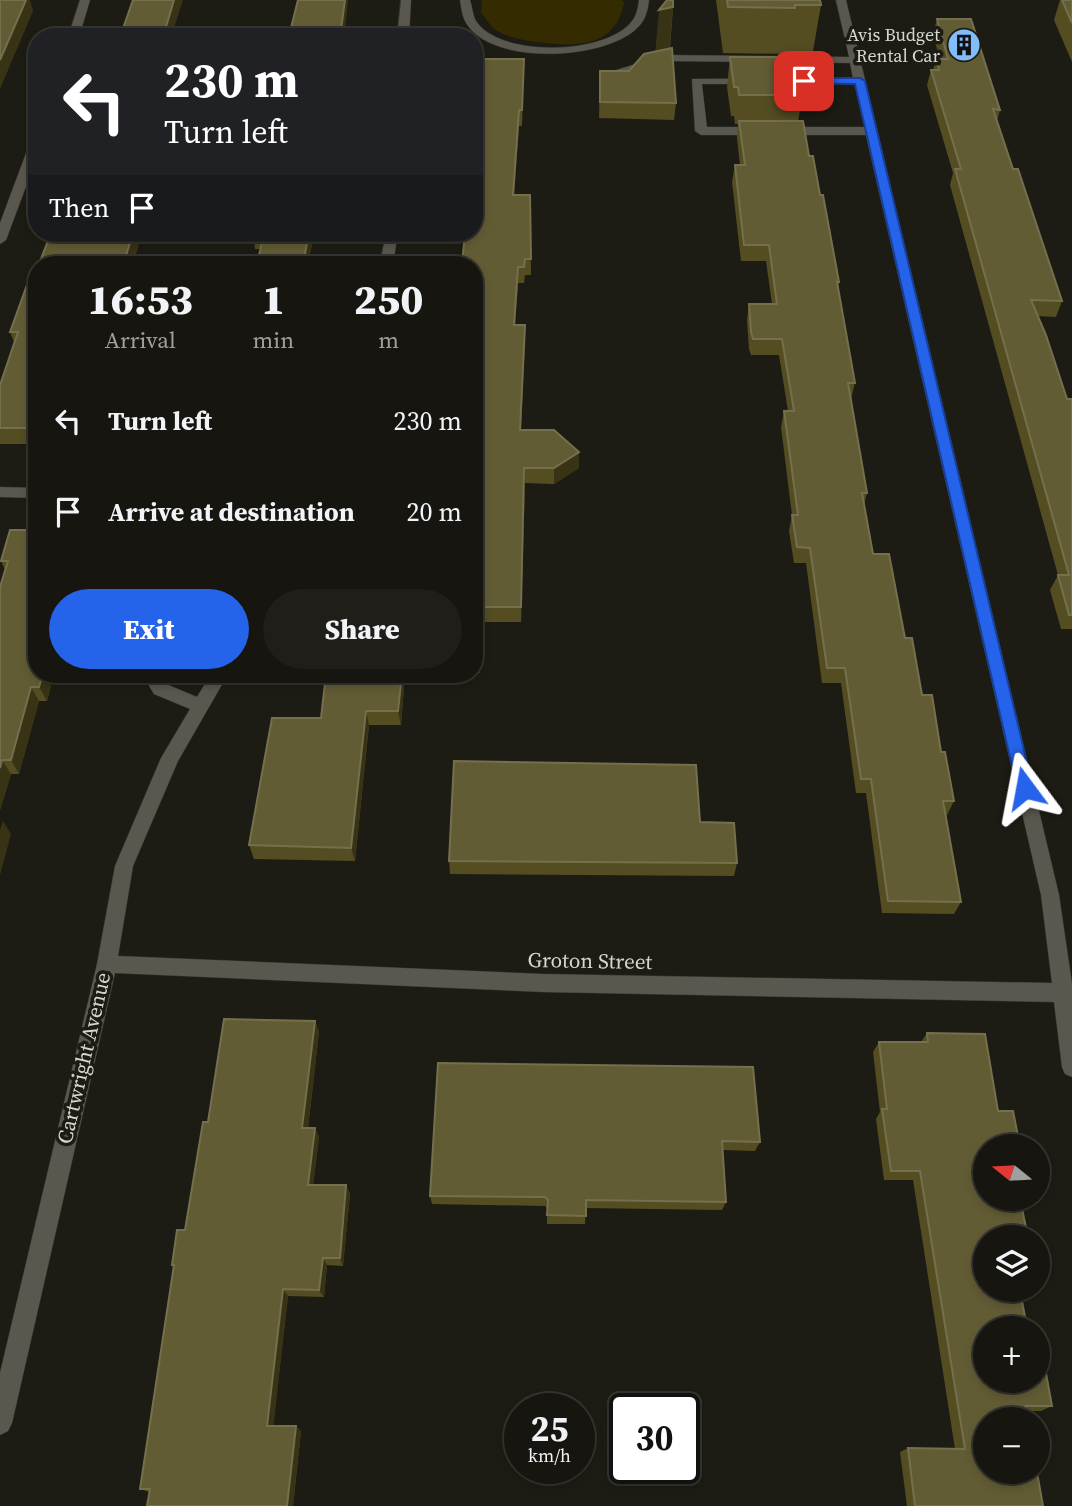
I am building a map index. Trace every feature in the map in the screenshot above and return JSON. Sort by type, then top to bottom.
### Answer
[{"type":"street","points":[[76,28],[85,0]]},
{"type":"street","points":[[403,28],[406,0]]},
{"type":"street","points":[[465,0],[469,21],[477,28]]},
{"type":"street","points":[[483,33],[506,44],[555,52],[599,46],[617,38],[636,24],[644,0]]},
{"type":"street","points":[[842,0],[1050,895],[1067,993],[1072,1067]]},
{"type":"street","points":[[619,71],[665,58],[855,60]]},
{"type":"street","points":[[860,81],[696,81],[701,131],[872,131]]},
{"type":"street","points":[[0,240],[28,164]]},
{"type":"street","points":[[0,492],[28,493]]},
{"type":"street","points":[[156,683],[160,689],[202,706]]},
{"type":"street","name":"Cartwright Avenue","points":[[0,1423],[8,1350],[107,964],[124,866],[170,758],[215,683]]},
{"type":"street","name":"Groton Street","points":[[107,964],[543,983],[1067,993]]},
{"type":"shaded area","points":[[482,0],[624,2],[620,17],[613,28],[603,36],[580,44],[552,44],[527,41],[500,32],[481,13]]},
{"type":"building","points":[[0,0],[26,0],[0,60]]},
{"type":"building","points":[[133,0],[174,0],[166,28],[123,28]]},
{"type":"building","points":[[298,0],[345,0],[341,28],[291,28]]},
{"type":"building","points":[[667,0],[673,0],[673,7],[659,10]]},
{"type":"building","points":[[727,0],[820,0],[821,5],[795,5],[795,8],[728,7]]},
{"type":"building","points":[[1062,0],[1072,0],[1072,23]]},
{"type":"building","points":[[937,19],[971,19],[1000,110],[993,109],[1013,169],[1018,169],[1062,301],[1031,300],[1046,335],[1067,399],[1072,399],[1072,615],[1069,615],[1058,575],[1069,575],[955,169],[961,169],[931,70],[939,70],[936,59],[948,59]]},
{"type":"building","points":[[672,48],[676,103],[600,102],[600,71],[629,71],[644,54]]},
{"type":"building","points":[[730,57],[799,57],[801,69],[798,69],[803,95],[739,95],[738,87],[734,87]]},
{"type":"building","points":[[483,59],[524,59],[522,110],[519,110],[513,195],[530,195],[531,259],[525,259],[524,267],[518,267],[514,325],[525,325],[520,430],[554,430],[579,452],[554,468],[524,468],[521,607],[483,607],[483,256],[463,256],[464,242],[483,242]]},
{"type":"building","points":[[739,121],[803,121],[809,156],[813,156],[820,195],[823,195],[855,383],[848,383],[867,493],[862,493],[873,554],[889,554],[905,638],[912,638],[922,695],[932,695],[941,752],[945,752],[954,801],[943,801],[961,902],[888,901],[871,779],[861,779],[845,668],[827,668],[810,548],[797,547],[792,515],[798,515],[784,411],[794,411],[782,339],[753,339],[751,332],[749,304],[777,304],[769,245],[744,245],[735,165],[745,165]]},
{"type":"building","points":[[48,242],[130,242],[126,256],[42,256]]},
{"type":"building","points":[[262,242],[307,242],[305,256],[259,256]]},
{"type":"building","points":[[28,282],[28,428],[0,428],[0,385],[18,332],[10,332]]},
{"type":"building","points":[[10,530],[28,530],[28,683],[40,683],[39,687],[31,687],[11,760],[2,760],[0,768],[0,587],[8,561],[1,561]]},
{"type":"building","points":[[325,683],[401,683],[398,711],[366,711],[351,848],[249,845],[272,718],[321,718]]},
{"type":"building","points":[[454,761],[696,765],[700,822],[734,823],[737,863],[449,861]]},
{"type":"building","points":[[224,1019],[315,1021],[302,1128],[315,1128],[308,1185],[346,1185],[340,1258],[323,1258],[319,1290],[283,1289],[267,1426],[296,1426],[287,1506],[147,1506],[150,1489],[140,1489],[177,1230],[185,1230],[203,1122],[208,1122]]},
{"type":"building","points":[[927,1033],[985,1034],[998,1111],[1013,1111],[1018,1134],[973,1134],[973,1211],[1023,1211],[1025,1225],[973,1225],[973,1302],[1022,1302],[1025,1316],[973,1316],[973,1393],[1050,1393],[1052,1406],[973,1407],[973,1484],[1039,1484],[1043,1506],[915,1506],[908,1448],[965,1449],[920,1171],[891,1171],[882,1109],[887,1109],[879,1042],[928,1042]]},
{"type":"building","points":[[438,1063],[753,1067],[760,1142],[722,1141],[726,1202],[586,1200],[586,1216],[547,1215],[548,1200],[545,1197],[430,1196]]},
{"type":"place","name":"Avis Budget Rental Car","points":[[964,45]]},
{"type":"route","points":[[804,81],[860,81],[1025,788]]}]
